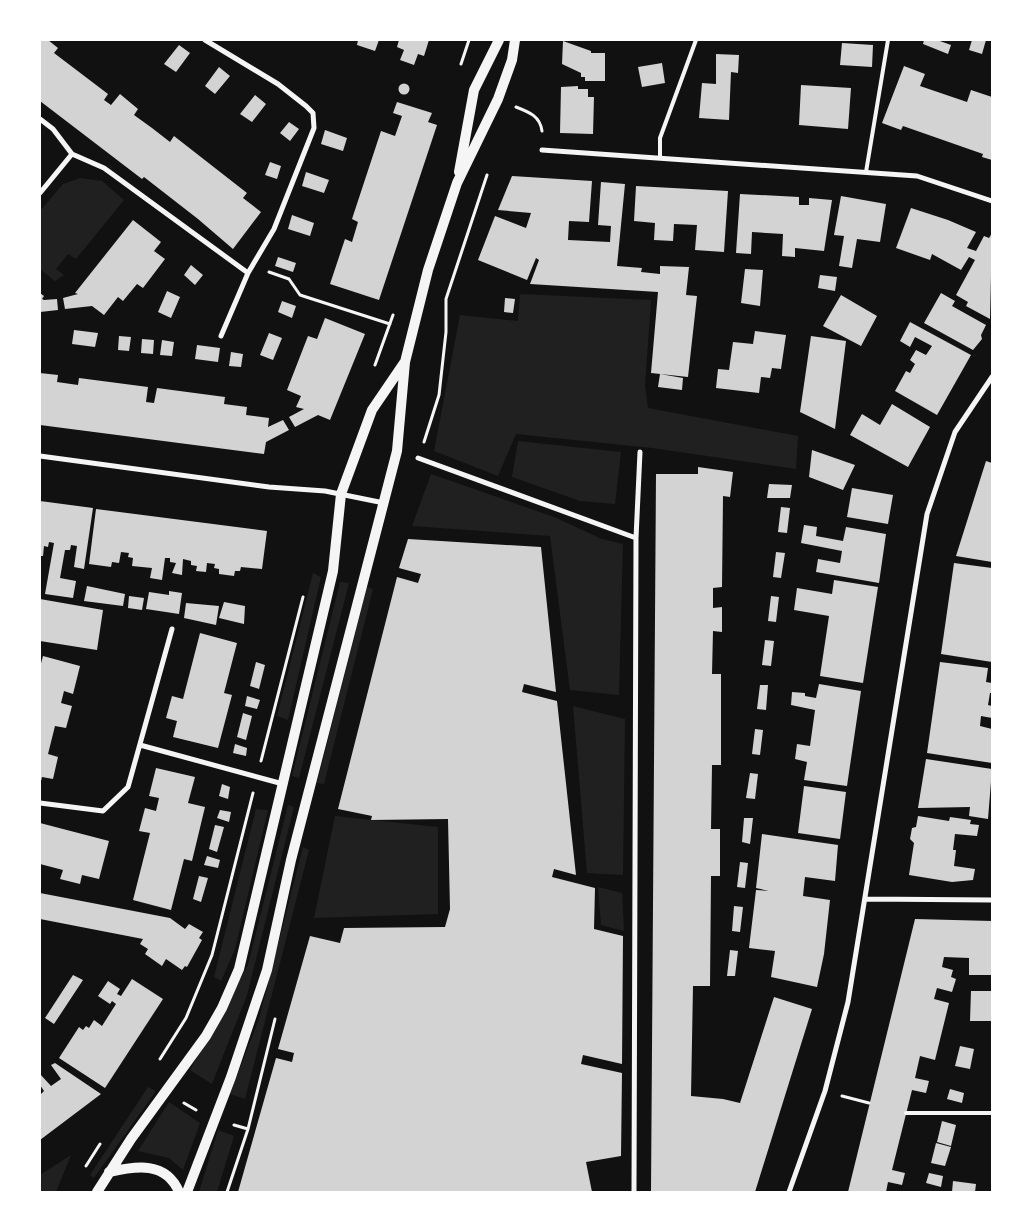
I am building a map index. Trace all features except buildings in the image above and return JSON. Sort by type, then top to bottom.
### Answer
[{"type":"main road","points":[[457,183],[474,90],[499,40]]},
{"type":"main road","points":[[187,1192],[267,970],[291,860],[397,450],[405,362],[428,270],[457,183],[498,100],[512,60],[515,40]]},
{"type":"main road","points":[[97,1192],[109,1172],[206,1036],[222,1008],[239,969],[333,571],[341,494],[372,410],[405,362]]},
{"type":"main road","points":[[109,1172],[129,1168],[155,1168],[172,1179],[179,1192]]},
{"type":"street","points":[[205,40],[278,84],[311,109],[315,120],[314,128],[274,229],[248,273],[221,336]]},
{"type":"street","points":[[40,119],[53,129],[72,154],[104,168],[248,273]]},
{"type":"street","points":[[542,150],[917,176],[992,201]]},
{"type":"street","points":[[40,193],[72,154]]},
{"type":"street","points":[[789,1192],[825,1091],[848,1002],[927,514],[955,432],[992,377]]},
{"type":"street","points":[[634,1192],[636,538],[640,452]]},
{"type":"street","points":[[40,456],[269,487],[341,494],[384,503]]},
{"type":"street","points":[[418,458],[636,538]]},
{"type":"street","points":[[40,803],[102,811],[128,787],[172,629]]},
{"type":"street","points":[[140,745],[283,784]]},
{"type":"street","points":[[866,899],[992,900]]},
{"type":"lane","points":[[660,158],[660,138],[696,40]]},
{"type":"lane","points":[[866,172],[888,40]]},
{"type":"lane","points":[[906,1113],[992,1113]]},
{"type":"path","points":[[461,65],[470,40]]},
{"type":"path","points":[[248,273],[269,272],[290,279],[300,295],[390,324]]},
{"type":"path","points":[[373,369],[396,305]]},
{"type":"path","points":[[160,1060],[186,1018],[212,955],[304,594]]},
{"type":"path","points":[[825,1091],[869,1103]]},
{"type":"path","points":[[86,1167],[106,1136]]},
{"type":"shaded area","points":[[80,178],[102,181],[124,200],[76,259],[68,254],[56,269],[64,275],[55,281],[40,269],[40,211],[63,184]]},
{"type":"shaded area","points":[[520,294],[651,300],[645,385],[648,408],[798,436],[796,469],[652,448],[516,434],[498,476],[434,451],[460,315],[518,321]]},
{"type":"shaded area","points":[[518,441],[621,452],[615,504],[580,501],[512,477]]},
{"type":"shaded area","points":[[431,474],[554,517],[602,539],[623,544],[619,695],[570,690],[550,536],[412,526]]},
{"type":"shaded area","points":[[313,573],[321,577],[288,720],[277,716]]},
{"type":"shaded area","points":[[340,582],[349,583],[299,778],[292,776]]},
{"type":"shaded area","points":[[367,587],[373,589],[324,784],[317,783]]},
{"type":"shaded area","points":[[573,706],[625,719],[623,875],[587,873]]},
{"type":"shaded area","points":[[288,805],[294,807],[247,995],[212,1084],[190,1070],[248,965]]},
{"type":"shaded area","points":[[256,809],[268,810],[235,949],[221,981],[214,977]]},
{"type":"shaded area","points":[[335,816],[438,827],[438,914],[314,918]]},
{"type":"shaded area","points":[[303,847],[309,850],[245,1099],[230,1094],[259,1019]]},
{"type":"shaded area","points":[[598,887],[622,893],[624,931],[601,925]]},
{"type":"shaded area","points":[[148,1087],[156,1091],[94,1178],[90,1175]]},
{"type":"shaded area","points":[[169,1102],[200,1123],[183,1170],[169,1158],[138,1151]]},
{"type":"shaded area","points":[[218,1130],[234,1136],[217,1192],[199,1192]]},
{"type":"shaded area","points":[[71,1155],[56,1192],[40,1192],[40,1175]]}]
